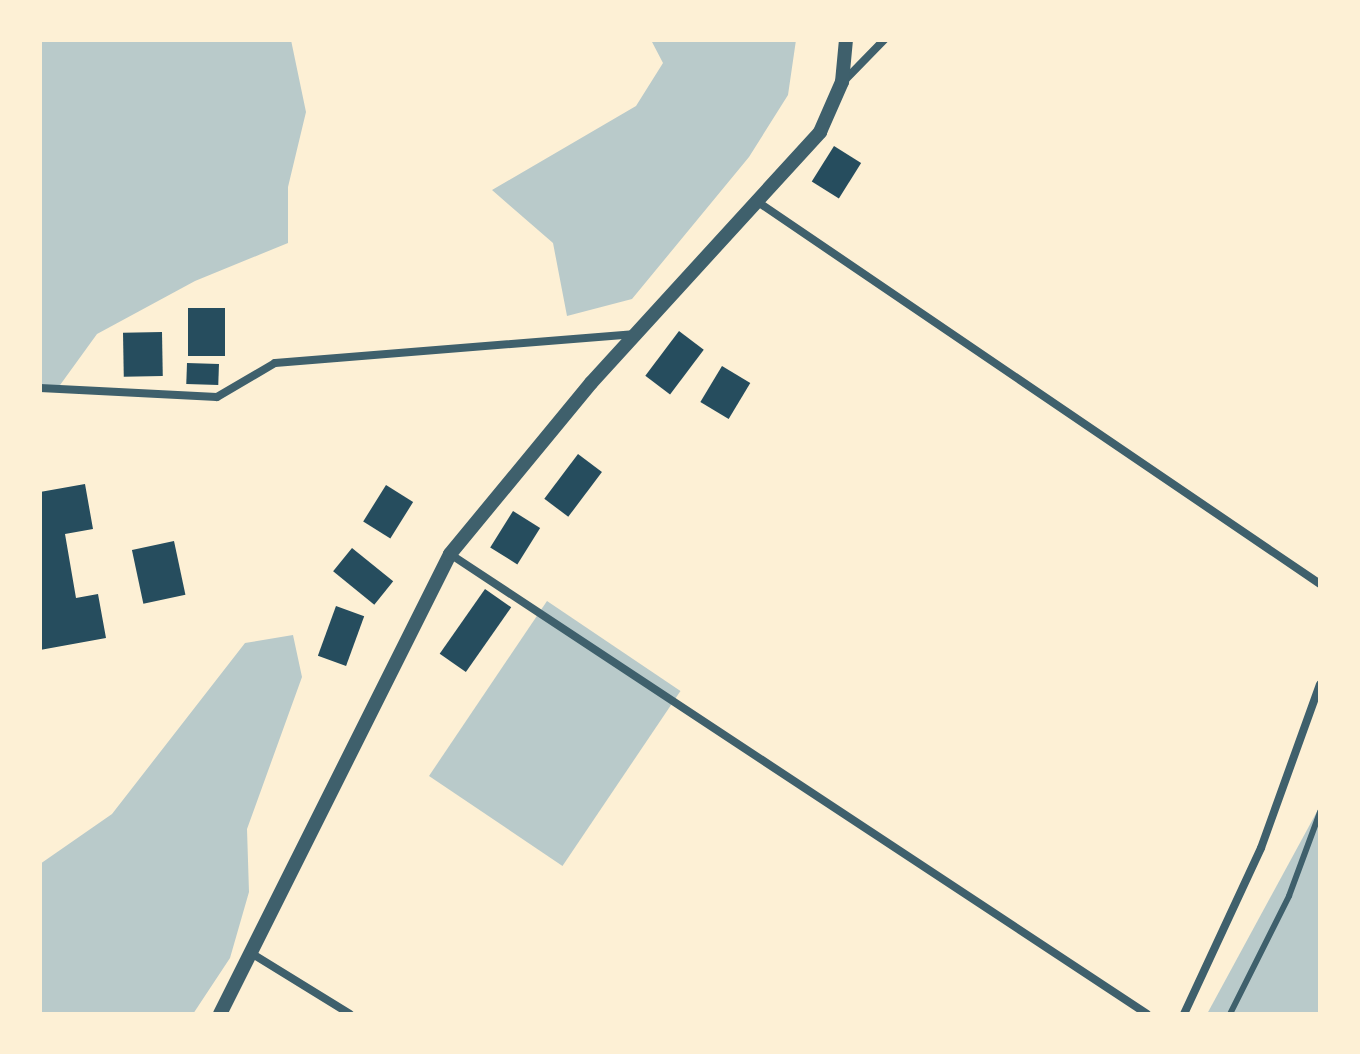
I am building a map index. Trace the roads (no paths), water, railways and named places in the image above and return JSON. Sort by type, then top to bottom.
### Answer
[{"type":"street","points":[[220,1014],[450,554],[754,199],[820,132],[842,82],[846,40]]},
{"type":"street","points":[[842,82],[884,40]]},
{"type":"street","points":[[754,199],[1320,584]]},
{"type":"street","points":[[40,388],[217,397],[275,363],[637,334]]},
{"type":"street","points":[[450,554],[1147,1014]]},
{"type":"street","points":[[1184,1014],[1261,848],[1320,684]]},
{"type":"street","points":[[251,953],[350,1014]]},
{"type":"lane","points":[[1230,1014],[1289,896],[1320,812]]}]
